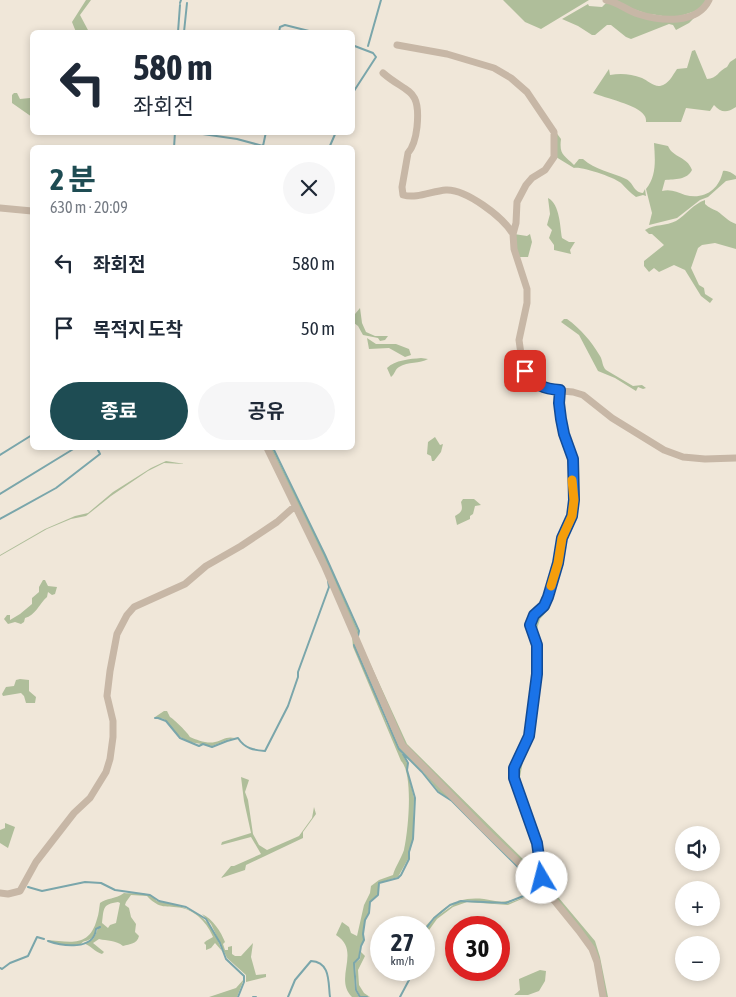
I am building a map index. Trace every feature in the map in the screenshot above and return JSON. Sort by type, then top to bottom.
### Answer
[{"type":"street","points":[[606,0],[614,1],[638,14],[674,19],[687,18],[698,13],[703,10],[709,0]]},
{"type":"street","points":[[397,45],[447,54],[494,68],[510,78],[526,92],[554,132],[554,157],[545,170],[532,178],[526,185],[518,202],[513,234],[514,249],[527,289],[519,340],[522,361],[525,371],[531,380],[540,386],[583,395],[612,418],[664,450],[683,456],[704,459],[736,458]]},
{"type":"street","points":[[382,73],[405,87],[417,103],[416,130],[412,149],[408,153],[402,187],[404,195],[421,195],[448,190],[456,191],[485,206],[508,226],[513,234]]},
{"type":"street","points":[[0,208],[30,211]]},
{"type":"street","points":[[550,896],[542,878],[537,843],[516,785],[514,768],[529,736],[537,674],[537,645],[530,625],[534,615],[544,606],[548,597],[558,563],[562,538],[572,516],[574,500],[573,459],[561,419],[560,390]]},
{"type":"street","points":[[268,450],[325,567],[402,745],[540,883],[592,949],[597,962],[603,997]]},
{"type":"street","points":[[0,893],[8,894],[20,890],[36,862],[74,813],[90,798],[106,772],[114,732],[107,696],[110,671],[118,634],[127,614],[134,607],[185,584],[206,566],[277,522],[295,506]]},
{"type":"green space","points":[[86,0],[91,0],[80,15],[88,30],[75,30],[72,22]]},
{"type":"green space","points":[[503,0],[589,0],[541,29],[525,22]]},
{"type":"green space","points":[[615,0],[707,0],[702,9],[674,18],[639,12]]},
{"type":"green space","points":[[606,3],[618,4],[666,20],[698,14],[689,23],[676,30],[673,25],[669,24],[631,39],[611,25],[607,25],[595,35],[592,35],[562,19],[588,4],[589,6],[602,7]]},
{"type":"green space","points":[[695,50],[707,79],[716,76],[736,58],[736,107],[724,111],[719,110],[714,105],[710,111],[686,108],[681,122],[646,122],[646,118],[641,111],[593,93],[609,69],[610,75],[630,75],[642,78],[655,85],[663,85],[677,69],[687,68],[692,51]]},
{"type":"green space","points":[[17,93],[20,99],[30,98],[30,116],[12,103],[12,95]]},
{"type":"green space","points":[[555,131],[561,139],[563,154],[574,165],[579,159],[583,159],[598,168],[626,179],[640,192],[643,193],[645,189],[646,196],[636,197],[622,184],[613,179],[591,171],[574,168],[556,157]]},
{"type":"green space","points":[[654,143],[668,146],[673,153],[690,165],[692,170],[687,176],[665,180],[662,191],[698,196],[710,192],[714,188],[721,178],[723,171],[733,174],[736,176],[736,179],[726,181],[708,197],[700,200],[677,218],[649,225],[652,213],[646,189],[654,173]]},
{"type":"green space","points":[[548,198],[557,210],[562,238],[569,242],[575,242],[570,250],[571,254],[554,250],[554,245],[549,238],[552,230],[547,225],[550,214]]},
{"type":"green space","points":[[705,200],[706,205],[736,224],[736,249],[715,243],[702,245],[698,248],[691,268],[699,285],[704,288],[705,294],[713,299],[710,303],[701,296],[685,270],[674,265],[659,272],[654,268],[649,272],[644,266],[644,261],[664,245],[645,230],[676,221]]},
{"type":"green space","points":[[514,234],[527,236],[530,234],[532,242],[528,257],[518,257]]},
{"type":"green space","points":[[360,308],[362,323],[366,332],[375,336],[388,336],[385,340],[380,341],[378,338],[363,335],[355,324],[355,314]]},
{"type":"green space","points":[[564,319],[572,323],[589,340],[600,356],[606,370],[633,386],[642,385],[646,388],[638,387],[636,391],[615,378],[598,371],[579,335],[561,322]]},
{"type":"green space","points":[[367,338],[376,344],[396,344],[409,349],[411,355],[405,357],[389,348],[369,349]]},
{"type":"green space","points":[[428,359],[403,365],[391,377],[387,368],[390,365],[403,360]]},
{"type":"green space","points":[[562,404],[565,424],[578,460],[578,504],[575,518],[566,537],[562,566],[553,597],[549,609],[540,619],[537,629],[541,645],[541,673],[535,733],[523,761],[520,777],[523,791],[540,835],[547,878],[553,891],[595,941],[608,997],[604,997],[598,961],[551,895],[546,884],[515,769],[524,750],[539,674],[532,625],[535,616],[545,607],[560,548],[573,516],[574,459],[565,434]]},
{"type":"green space","points":[[435,437],[440,445],[443,444],[441,452],[432,461],[431,456],[427,454],[428,442]]},
{"type":"green space","points":[[269,450],[273,450],[325,555],[358,631],[358,637],[407,744],[531,867],[538,871],[544,885],[407,749]]},
{"type":"green space","points":[[166,461],[185,464],[164,463],[148,471],[111,496],[86,516],[71,519],[47,529],[0,556],[45,529],[75,516],[88,513],[113,492],[151,468]]},
{"type":"green space","points":[[463,499],[474,499],[481,505],[475,506],[470,519],[457,525],[455,516],[461,511]]},
{"type":"green space","points":[[43,580],[45,580],[48,586],[57,587],[55,594],[52,595],[48,592],[47,597],[32,615],[25,618],[21,624],[15,622],[8,624],[4,619],[7,615],[10,615],[10,620],[32,604],[32,598],[39,592],[39,587]]},
{"type":"green space","points":[[331,585],[402,746],[483,830],[539,883],[564,915],[542,890],[537,892],[542,888],[455,803],[439,792],[423,772],[400,749],[355,645],[387,724],[407,763],[414,798],[413,839],[408,859],[398,877],[378,883],[378,895],[370,902],[363,933],[364,940],[360,946],[359,958],[354,962],[355,990],[359,997],[352,997],[347,990],[345,973],[347,949],[343,941],[336,935],[342,922],[349,927],[351,933],[357,936],[364,905],[371,886],[379,880],[393,875],[406,842],[409,790],[405,768],[353,647],[352,636],[330,587]]},
{"type":"green space","points":[[16,680],[29,680],[29,691],[36,697],[35,703],[26,703],[21,693],[3,696],[2,694],[6,687],[14,686]]},
{"type":"green space","points":[[167,711],[170,717],[190,737],[205,742],[235,738],[212,746],[189,741],[177,734],[164,719],[155,717]]},
{"type":"green space","points":[[241,777],[249,780],[245,792],[253,834],[259,845],[267,850],[299,836],[312,818],[314,807],[316,814],[303,832],[303,838],[246,865],[245,870],[221,878],[231,866],[261,854],[251,837],[221,845],[222,842],[251,833]]},
{"type":"green space","points":[[5,823],[15,827],[8,848],[0,843],[0,830],[5,828]]},
{"type":"green space","points":[[539,888],[541,889],[521,897]]},
{"type":"green space","points":[[124,893],[146,894],[158,901],[173,904],[192,911],[207,922],[213,930],[222,951],[215,943],[206,950],[204,943],[213,937],[208,927],[197,915],[182,908],[160,905],[147,896],[131,895],[125,905],[129,908],[131,917],[136,924],[135,932],[139,936],[137,941],[123,946],[99,939],[93,943],[104,952],[102,954],[99,953],[83,943],[92,940],[99,927],[96,929],[93,937],[76,946],[67,946],[46,940],[70,942],[83,939],[93,929],[100,903]],"holes":[[[120,903],[116,923],[108,928],[102,923],[105,908],[109,904]]]},
{"type":"green space","points":[[531,895],[508,905],[467,902],[453,907],[435,922],[435,918],[456,903],[464,901],[506,904]]},
{"type":"green space","points":[[518,898],[506,903],[462,900],[484,899],[504,902]]},
{"type":"green space","points":[[202,914],[210,919],[219,930],[225,942],[223,944],[225,950],[232,946],[232,954],[235,956],[241,956],[253,943],[251,957],[256,975],[266,974],[266,977],[246,982],[246,975],[227,958],[211,924]]},
{"type":"green space","points":[[361,952],[365,956],[358,970],[359,985],[364,993],[370,997],[360,996],[357,990],[355,963],[360,959]]},
{"type":"green space","points":[[540,970],[546,971],[545,981],[539,991],[528,995],[514,995],[520,990],[519,979]]},
{"type":"green space","points":[[244,979],[237,997],[209,997],[236,988]]},
{"type":"waterway","points":[[368,46],[381,0]]},
{"type":"waterway","points":[[184,30],[187,3]]},
{"type":"waterway","points":[[178,30],[180,5]]},
{"type":"waterway","points":[[279,30],[280,27],[285,25],[305,30]]},
{"type":"waterway","points":[[355,46],[373,53],[376,57],[355,89]]},
{"type":"waterway","points":[[174,145],[175,135]]},
{"type":"waterway","points":[[210,135],[259,145]]},
{"type":"waterway","points":[[263,145],[265,135]]},
{"type":"waterway","points":[[330,145],[335,135]]},
{"type":"waterway","points":[[0,455],[30,436]]},
{"type":"waterway","points":[[0,494],[72,450]]},
{"type":"waterway","points":[[0,519],[56,488],[100,454],[98,450]]},
{"type":"waterway","points":[[274,450],[325,555],[359,631],[358,636]]},
{"type":"waterway","points":[[155,718],[166,721],[180,738],[199,746],[203,744],[212,747],[238,738],[247,747],[265,751],[288,706],[298,672],[329,587],[328,581]]},
{"type":"waterway","points":[[354,645],[399,749],[422,772],[438,792],[452,801],[520,869]]},
{"type":"waterway","points":[[360,997],[356,990],[354,963],[359,958],[364,940],[365,920],[369,913],[370,902],[378,895],[379,883],[398,878],[401,875],[409,859],[413,839],[415,798],[407,770],[408,763],[403,754]]},
{"type":"waterway","points":[[28,887],[42,891],[85,882],[101,883],[115,890],[150,895],[159,901],[186,907],[206,919],[220,943],[226,959],[244,976],[244,982],[238,997]]},
{"type":"waterway","points":[[435,917],[450,905],[461,901],[506,903],[541,889]]},
{"type":"waterway","points":[[48,941],[69,945],[84,944],[90,941],[96,929],[100,927]]},
{"type":"waterway","points":[[0,968],[2,969],[10,963],[28,956],[37,937],[44,939]]},
{"type":"waterway","points":[[288,997],[295,980],[311,961],[317,962],[325,969],[330,997]]},
{"type":"waterway","points":[[400,997],[408,981]]},
{"type":"waterway","points":[[360,997],[367,997]]},
{"type":"slow traffic","points":[[551,586],[558,563],[559,548],[572,516],[574,500],[572,480]]},
{"type":"route","points":[[525,371],[531,380],[540,386],[551,390],[560,390],[561,419],[573,459],[572,485],[574,500],[572,516],[559,548],[558,563],[548,597],[544,606],[534,615],[530,625],[537,645],[537,674],[529,736],[514,768],[514,778],[518,792],[537,843],[542,878]]}]
